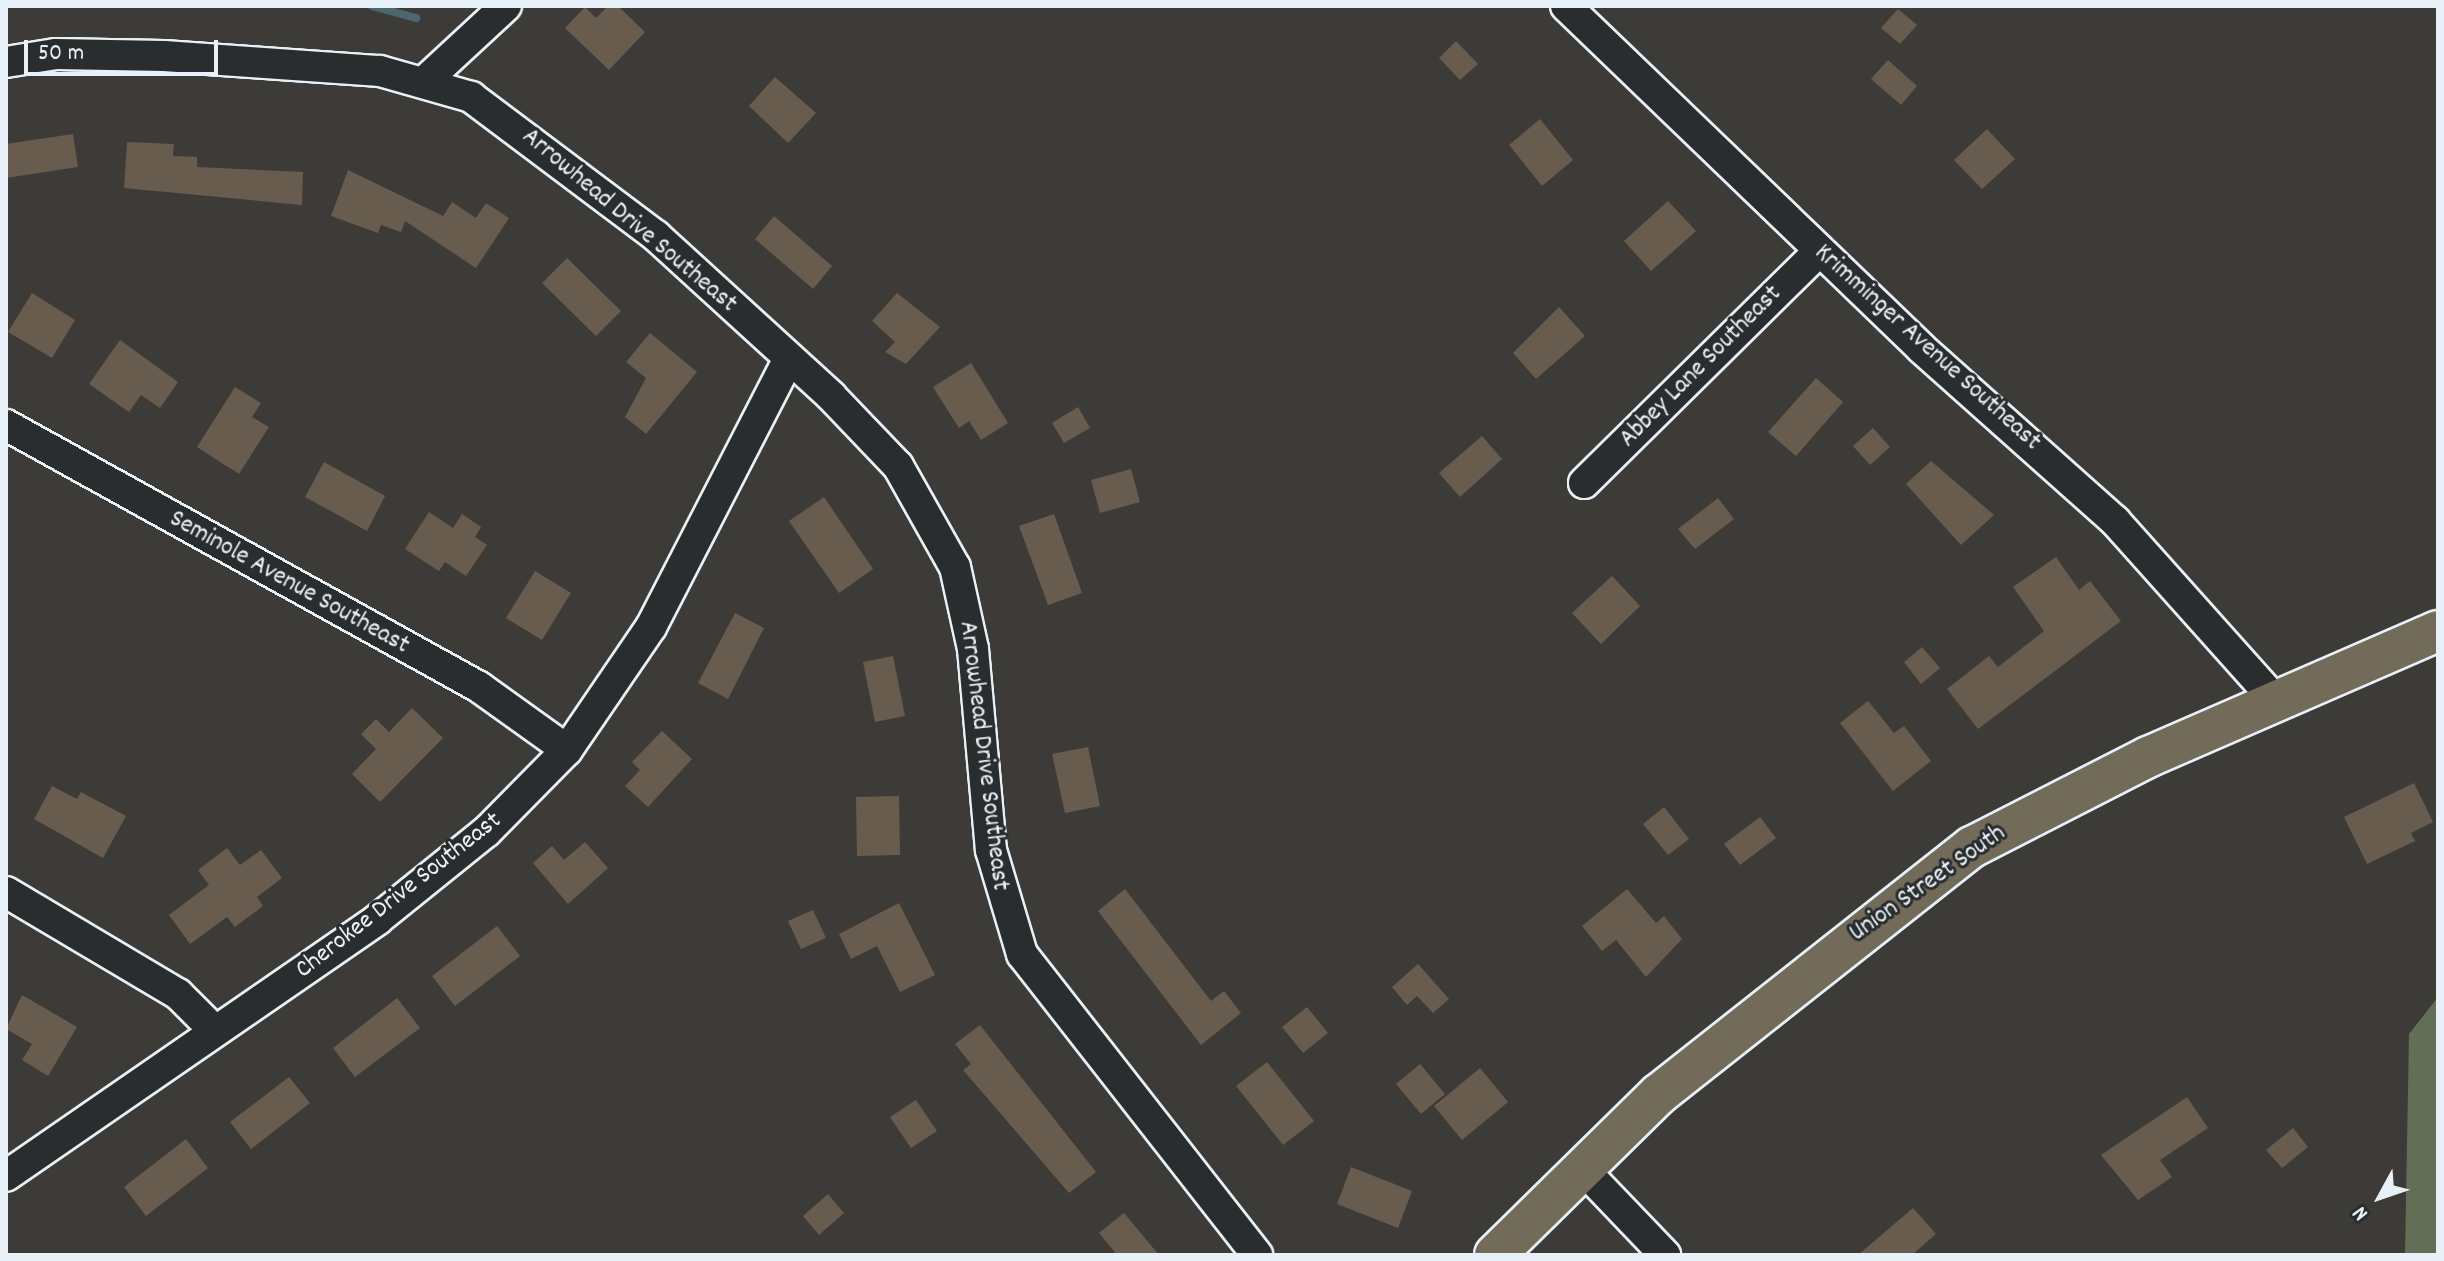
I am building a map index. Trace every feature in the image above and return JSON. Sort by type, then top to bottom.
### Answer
[{"type":"main road","name":"Union Street South","points":[[1495,1255],[1581,1167],[1707,1055],[1972,847],[2276,701],[2438,631]]},
{"type":"street","points":[[6,62],[56,54],[164,56],[426,80],[506,6]]},
{"type":"street","name":"Krimminger Avenue Southeast","points":[[1566,6],[1819,251],[2115,521],[2276,701]]},
{"type":"street","name":"Arrowhead Drive Southeast","points":[[426,80],[509,121],[656,236],[789,358],[898,466],[955,567],[973,649],[993,862],[1022,954],[1257,1255]]},
{"type":"street","name":"Abbey Lane Southeast","points":[[1584,483],[1819,251]]},
{"type":"street","name":"Cherokee Drive Southeast","points":[[6,1176],[378,919],[486,832],[567,750],[651,627],[789,358]]},
{"type":"street","name":"Seminole Avenue Southeast","points":[[6,425],[479,687],[567,750]]},
{"type":"street","points":[[6,892],[178,994],[214,1030]]},
{"type":"street","points":[[1581,1167],[1665,1255]]},
{"type":"green space","points":[[2438,997],[2438,1255],[2405,1255],[2409,1034]]},
{"type":"building","points":[[608,6],[618,6],[645,32],[609,70],[565,28],[585,7],[596,18]]},
{"type":"building","points":[[1898,9],[1917,25],[1900,44],[1881,28]]},
{"type":"building","points":[[1456,41],[1478,64],[1460,80],[1439,58]]},
{"type":"building","points":[[1888,60],[1917,86],[1901,105],[1871,79]]},
{"type":"building","points":[[775,77],[816,113],[788,143],[749,106]]},
{"type":"building","points":[[1540,119],[1573,160],[1542,186],[1509,145]]},
{"type":"building","points":[[1987,129],[2015,159],[1982,189],[1954,160]]},
{"type":"building","points":[[73,134],[78,167],[6,178],[6,144]]},
{"type":"building","points":[[127,142],[174,144],[173,156],[197,157],[197,167],[303,172],[302,205],[124,188]]},
{"type":"building","points":[[348,170],[443,216],[452,202],[476,218],[486,203],[509,218],[476,268],[405,221],[401,232],[381,225],[378,233],[331,216]]},
{"type":"building","points":[[1668,201],[1696,231],[1651,271],[1624,241]]},
{"type":"building","points":[[774,216],[832,266],[813,289],[755,239]]},
{"type":"building","points":[[567,258],[621,311],[596,336],[542,283]]},
{"type":"building","points":[[32,293],[75,320],[52,358],[8,332]]},
{"type":"building","points":[[897,293],[940,327],[906,364],[885,352],[895,342],[872,321]]},
{"type":"building","points":[[1559,307],[1585,336],[1536,379],[1513,353]]},
{"type":"building","points":[[650,333],[697,372],[646,434],[625,417],[646,378],[626,362]]},
{"type":"building","points":[[120,340],[178,382],[160,408],[141,395],[129,412],[89,384]]},
{"type":"building","points":[[971,363],[1008,423],[981,440],[969,421],[959,428],[933,387]]},
{"type":"building","points":[[1816,378],[1843,402],[1796,456],[1768,432]]},
{"type":"building","points":[[235,387],[261,403],[252,417],[269,427],[239,474],[197,447]]},
{"type":"building","points":[[1078,407],[1090,428],[1064,443],[1052,423]]},
{"type":"building","points":[[1873,428],[1890,447],[1870,465],[1853,446]]},
{"type":"building","points":[[1482,436],[1502,459],[1460,497],[1439,473]]},
{"type":"building","points":[[1931,461],[1994,515],[1961,545],[1906,484]]},
{"type":"building","points":[[324,462],[385,496],[367,531],[305,497]]},
{"type":"building","points":[[1131,469],[1140,502],[1100,513],[1091,480]]},
{"type":"building","points":[[824,497],[873,569],[839,593],[789,521]]},
{"type":"building","points":[[1718,498],[1734,519],[1695,549],[1678,529]]},
{"type":"building","points":[[429,512],[453,528],[462,514],[481,527],[475,537],[487,545],[466,576],[445,562],[439,571],[405,549]]},
{"type":"building","points":[[1054,514],[1082,593],[1048,605],[1019,526]]},
{"type":"building","points":[[2056,557],[2079,590],[2090,581],[2121,621],[1978,729],[1947,689],[1989,656],[1998,667],[2044,631],[2013,587]]},
{"type":"building","points":[[535,571],[571,593],[542,640],[506,618]]},
{"type":"building","points":[[1612,576],[1640,606],[1601,644],[1572,613]]},
{"type":"building","points":[[735,613],[764,628],[728,699],[698,683]]},
{"type":"building","points":[[1922,647],[1940,668],[1921,684],[1904,662]]},
{"type":"building","points":[[893,656],[905,716],[875,722],[863,662]]},
{"type":"building","points":[[1868,701],[1894,733],[1904,726],[1931,761],[1893,791],[1840,723]]},
{"type":"building","points":[[412,708],[443,738],[380,802],[352,774],[376,749],[361,734],[376,719],[389,732]]},
{"type":"building","points":[[662,731],[692,759],[648,807],[625,786],[640,770],[632,762]]},
{"type":"building","points":[[1088,747],[1100,806],[1065,813],[1052,754]]},
{"type":"building","points":[[2414,783],[2433,822],[2411,833],[2415,841],[2367,864],[2344,817]]},
{"type":"building","points":[[52,786],[77,799],[81,792],[126,816],[103,858],[34,819]]},
{"type":"building","points":[[899,796],[900,855],[857,856],[856,797]]},
{"type":"building","points":[[1664,807],[1689,839],[1668,855],[1643,824]]},
{"type":"building","points":[[1760,817],[1776,838],[1740,865],[1724,844]]},
{"type":"building","points":[[585,842],[608,868],[568,904],[533,863],[552,846],[564,860]]},
{"type":"building","points":[[227,848],[240,865],[261,850],[282,878],[257,897],[263,906],[235,927],[227,917],[190,944],[169,915],[209,885],[198,870]]},
{"type":"building","points":[[1125,889],[1211,1001],[1224,991],[1241,1013],[1201,1045],[1098,911]]},
{"type":"building","points":[[1627,889],[1656,923],[1664,916],[1682,939],[1646,977],[1616,940],[1602,951],[1582,926]]},
{"type":"building","points":[[899,903],[935,975],[900,992],[877,946],[851,959],[839,934]]},
{"type":"building","points":[[813,910],[826,938],[801,949],[788,921]]},
{"type":"building","points":[[497,926],[520,956],[455,1006],[432,976]]},
{"type":"building","points":[[1418,964],[1449,999],[1433,1013],[1417,996],[1407,1005],[1392,987]]},
{"type":"building","points":[[22,995],[77,1027],[48,1076],[22,1060],[32,1044],[6,1029]]},
{"type":"building","points":[[397,998],[420,1028],[355,1077],[333,1048]]},
{"type":"building","points":[[1307,1007],[1328,1033],[1303,1053],[1282,1027]]},
{"type":"building","points":[[980,1025],[1096,1172],[1069,1193],[963,1070],[971,1064],[955,1044]]},
{"type":"building","points":[[1267,1062],[1314,1121],[1283,1145],[1236,1086]]},
{"type":"building","points":[[1420,1064],[1445,1094],[1421,1114],[1396,1084]]},
{"type":"building","points":[[1480,1068],[1508,1102],[1462,1140],[1434,1106]]},
{"type":"building","points":[[289,1077],[310,1103],[251,1149],[230,1122]]},
{"type":"building","points":[[2187,1097],[2208,1128],[2160,1160],[2172,1177],[2138,1200],[2101,1155]]},
{"type":"building","points":[[916,1100],[937,1131],[911,1148],[890,1117]]},
{"type":"building","points":[[2293,1128],[2308,1147],[2282,1168],[2266,1150]]},
{"type":"building","points":[[186,1139],[208,1168],[146,1216],[124,1187]]},
{"type":"building","points":[[1351,1167],[1412,1191],[1398,1228],[1337,1204]]},
{"type":"building","points":[[828,1194],[844,1213],[819,1235],[803,1216]]},
{"type":"building","points":[[1913,1208],[1936,1234],[1912,1255],[1858,1255]]},
{"type":"building","points":[[1124,1213],[1159,1255],[1117,1255],[1099,1233]]},
{"type":"waterway","points":[[372,6],[416,18]]}]
